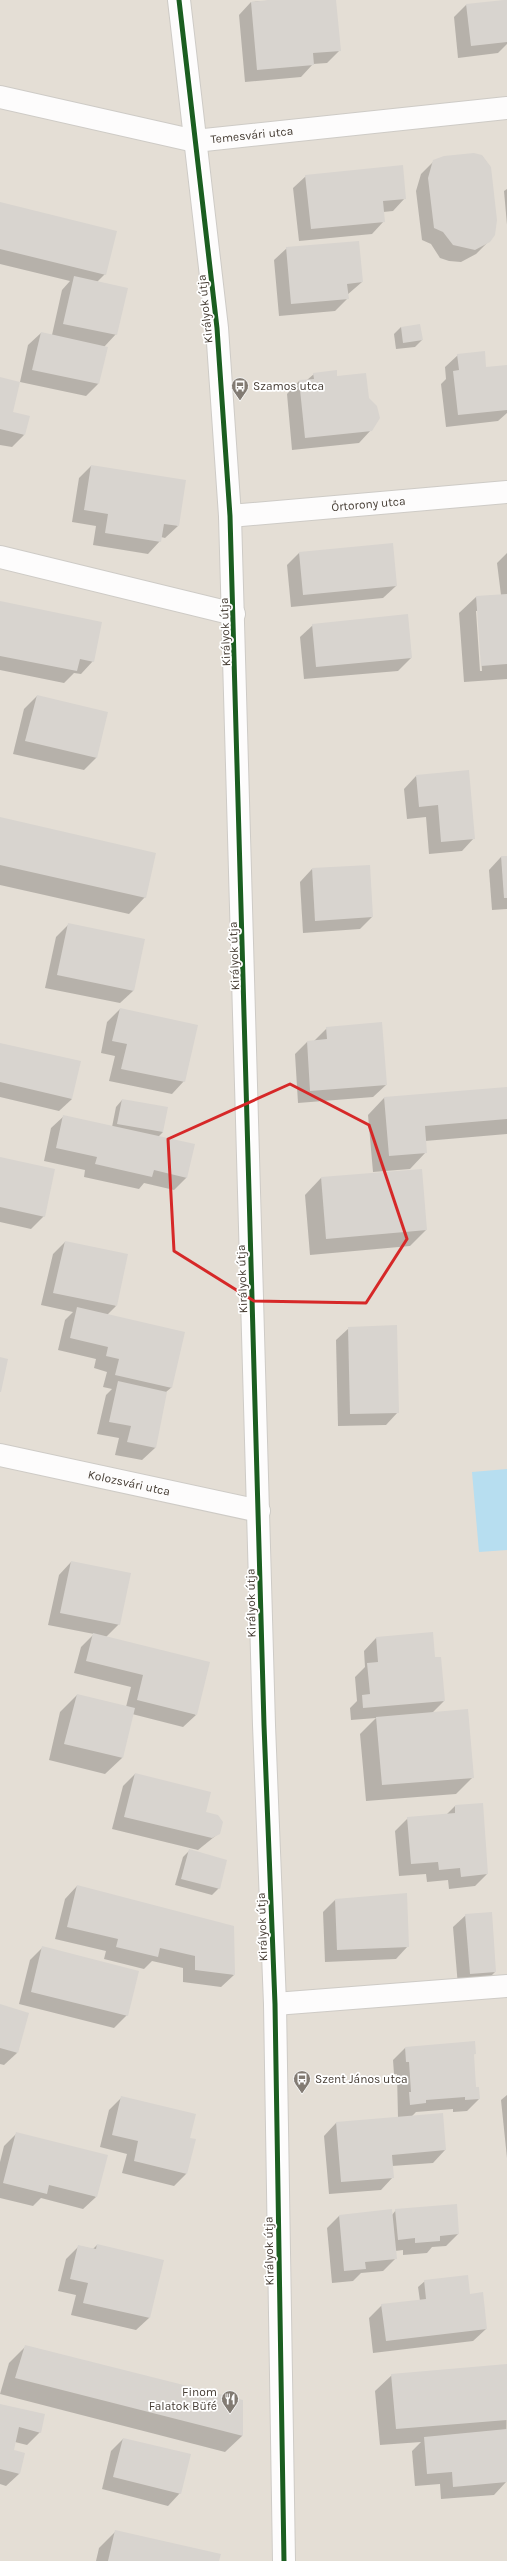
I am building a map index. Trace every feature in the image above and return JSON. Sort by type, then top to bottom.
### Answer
[{"type":"street","name":"Királyok útja","points":[[179,0],[218,328],[230,516],[234,614],[264,1725],[275,2004],[284,2561]]},
{"type":"street","name":"Temesvári utca","points":[[0,97],[195,141],[507,108]]},
{"type":"street","name":"Őrtorony utca","points":[[230,516],[507,492]]},
{"type":"street","points":[[0,557],[234,614]]},
{"type":"street","name":"Kolozsvári utca","points":[[0,1456],[259,1511]]},
{"type":"street","points":[[275,2004],[507,1986]]},
{"type":"highlighted area","points":[[290,1084],[369,1125],[407,1239],[366,1303],[254,1301],[174,1251],[168,1139]]},
{"type":"shaded area","points":[[0,0],[507,0],[507,2561],[0,2561]]},
{"type":"water","points":[[507,1469],[507,1550],[479,1552],[472,1472]]},
{"type":"building","points":[[269,0],[336,0],[341,51],[313,53],[314,65],[257,70],[251,2]]},
{"type":"building","points":[[507,0],[507,42],[471,46],[466,4]]},
{"type":"building","points":[[474,153],[482,155],[491,167],[497,220],[495,235],[490,242],[475,250],[453,245],[443,232],[434,228],[428,178],[433,160],[444,156]]},
{"type":"building","points":[[403,165],[406,199],[383,201],[385,222],[311,229],[305,175]]},
{"type":"building","points":[[0,202],[117,231],[106,275],[0,249]]},
{"type":"building","points":[[359,241],[363,282],[347,284],[349,299],[291,304],[286,247]]},
{"type":"building","points":[[74,276],[128,288],[117,335],[63,324]]},
{"type":"building","points":[[420,324],[423,340],[403,343],[401,327]]},
{"type":"building","points":[[41,332],[108,347],[99,384],[32,370]]},
{"type":"building","points":[[485,351],[486,367],[507,365],[507,410],[458,415],[453,371],[459,370],[457,354]]},
{"type":"building","points":[[337,370],[337,376],[366,373],[369,398],[377,406],[380,418],[372,431],[305,438],[299,380],[314,379],[313,373]]},
{"type":"building","points":[[0,377],[20,382],[13,412],[30,416],[25,435],[0,429]]},
{"type":"building","points":[[91,465],[186,480],[179,526],[164,524],[161,542],[105,533],[108,514],[84,510]]},
{"type":"building","points":[[393,543],[397,586],[303,595],[299,552]]},
{"type":"building","points":[[507,594],[507,664],[481,666],[476,596]]},
{"type":"building","points":[[0,601],[102,622],[94,662],[80,659],[77,671],[0,656]]},
{"type":"building","points":[[408,614],[412,658],[316,667],[312,624]]},
{"type":"building","points":[[37,695],[108,712],[97,758],[25,741]]},
{"type":"building","points":[[469,770],[475,839],[441,842],[438,805],[419,807],[416,775]]},
{"type":"building","points":[[0,817],[156,853],[146,898],[0,865]]},
{"type":"building","points":[[501,856],[507,856],[507,898],[504,898]]},
{"type":"building","points":[[370,865],[373,917],[315,921],[312,868]]},
{"type":"building","points":[[68,923],[145,939],[134,991],[57,975]]},
{"type":"building","points":[[120,1008],[198,1025],[185,1082],[121,1069],[127,1044],[112,1041]]},
{"type":"building","points":[[382,1022],[387,1085],[310,1091],[307,1041],[327,1039],[326,1027]]},
{"type":"building","points":[[0,1043],[81,1061],[72,1099],[0,1082]]},
{"type":"building","points":[[507,1087],[507,1119],[425,1126],[427,1153],[389,1156],[384,1097]]},
{"type":"building","points":[[122,1099],[168,1107],[163,1132],[117,1124]]},
{"type":"building","points":[[63,1115],[195,1144],[187,1178],[154,1170],[152,1177],[95,1164],[97,1157],[56,1148]]},
{"type":"building","points":[[0,1157],[55,1169],[45,1217],[0,1207]]},
{"type":"building","points":[[422,1169],[427,1230],[326,1239],[321,1177]]},
{"type":"building","points":[[65,1241],[128,1254],[117,1306],[53,1293]]},
{"type":"building","points":[[77,1307],[185,1332],[172,1388],[115,1375],[119,1359],[106,1356],[108,1347],[70,1338]]},
{"type":"building","points":[[397,1325],[399,1413],[350,1414],[348,1327]]},
{"type":"building","points":[[0,1357],[8,1359],[1,1392],[0,1392]]},
{"type":"building","points":[[118,1381],[167,1392],[156,1448],[127,1442],[131,1426],[109,1422]]},
{"type":"building","points":[[71,1561],[131,1573],[120,1625],[60,1613]]},
{"type":"building","points":[[433,1632],[435,1657],[441,1657],[445,1701],[363,1708],[362,1695],[370,1694],[367,1663],[378,1662],[376,1637]]},
{"type":"building","points":[[93,1633],[210,1662],[197,1715],[137,1700],[143,1675],[86,1661]]},
{"type":"building","points":[[77,1694],[135,1708],[123,1758],[64,1744]]},
{"type":"building","points":[[468,1709],[474,1778],[382,1785],[376,1717]]},
{"type":"building","points":[[135,1773],[211,1792],[206,1812],[218,1815],[223,1822],[220,1834],[212,1838],[124,1817]]},
{"type":"building","points":[[483,1803],[488,1874],[461,1877],[460,1868],[439,1870],[438,1862],[411,1864],[407,1817],[455,1813],[455,1805]]},
{"type":"building","points":[[189,1849],[227,1860],[220,1889],[181,1879]]},
{"type":"building","points":[[77,1885],[234,1926],[235,1975],[195,1970],[195,1956],[160,1948],[158,1957],[116,1947],[118,1939],[67,1927]]},
{"type":"building","points":[[407,1893],[409,1947],[337,1950],[335,1899]]},
{"type":"building","points":[[492,1912],[496,1972],[470,1974],[465,1914]]},
{"type":"building","points":[[42,1946],[139,1971],[128,2016],[31,1992]]},
{"type":"building","points":[[0,2004],[29,2013],[18,2053],[0,2048]]},
{"type":"building","points":[[475,2041],[476,2054],[474,2054],[476,2087],[479,2087],[480,2099],[465,2100],[465,2097],[426,2100],[426,2103],[410,2105],[409,2092],[411,2092],[409,2062],[406,2062],[405,2047]]},
{"type":"building","points":[[121,2096],[196,2114],[190,2138],[196,2139],[187,2174],[134,2161],[138,2141],[112,2135]]},
{"type":"building","points":[[443,2113],[446,2150],[392,2155],[394,2178],[341,2182],[336,2122]]},
{"type":"building","points":[[16,2132],[108,2155],[97,2197],[49,2185],[47,2194],[3,2183]]},
{"type":"building","points":[[457,2204],[459,2234],[440,2236],[440,2241],[415,2243],[415,2238],[398,2240],[395,2209]]},
{"type":"building","points":[[392,2209],[397,2259],[365,2262],[366,2269],[344,2271],[339,2215]]},
{"type":"building","points":[[97,2244],[164,2260],[150,2318],[83,2303],[88,2283],[70,2279],[78,2245],[96,2249]]},
{"type":"building","points":[[468,2275],[470,2294],[483,2292],[487,2329],[386,2341],[381,2304],[426,2299],[424,2280]]},
{"type":"building","points":[[25,2345],[243,2400],[243,2436],[15,2378]]},
{"type":"building","points":[[507,2364],[507,2420],[396,2429],[391,2374]]},
{"type":"building","points":[[0,2404],[45,2414],[41,2433],[19,2427],[14,2450],[25,2453],[20,2474],[0,2469]]},
{"type":"building","points":[[507,2429],[507,2482],[453,2487],[452,2472],[427,2474],[424,2437]]},
{"type":"building","points":[[123,2438],[191,2454],[181,2494],[113,2477]]},
{"type":"building","points":[[115,2530],[221,2554],[219,2561],[108,2561]]},
{"type":"cycle path","points":[[179,0],[217,328],[230,516],[264,1725],[275,2004],[284,2561]]},
{"type":"place","name":"Szamos utca","points":[[240,401]]},
{"type":"place","name":"Szent János utca","points":[[302,2094]]},
{"type":"place","name":"Finom Falatok Büfé","points":[[230,2414]]}]
